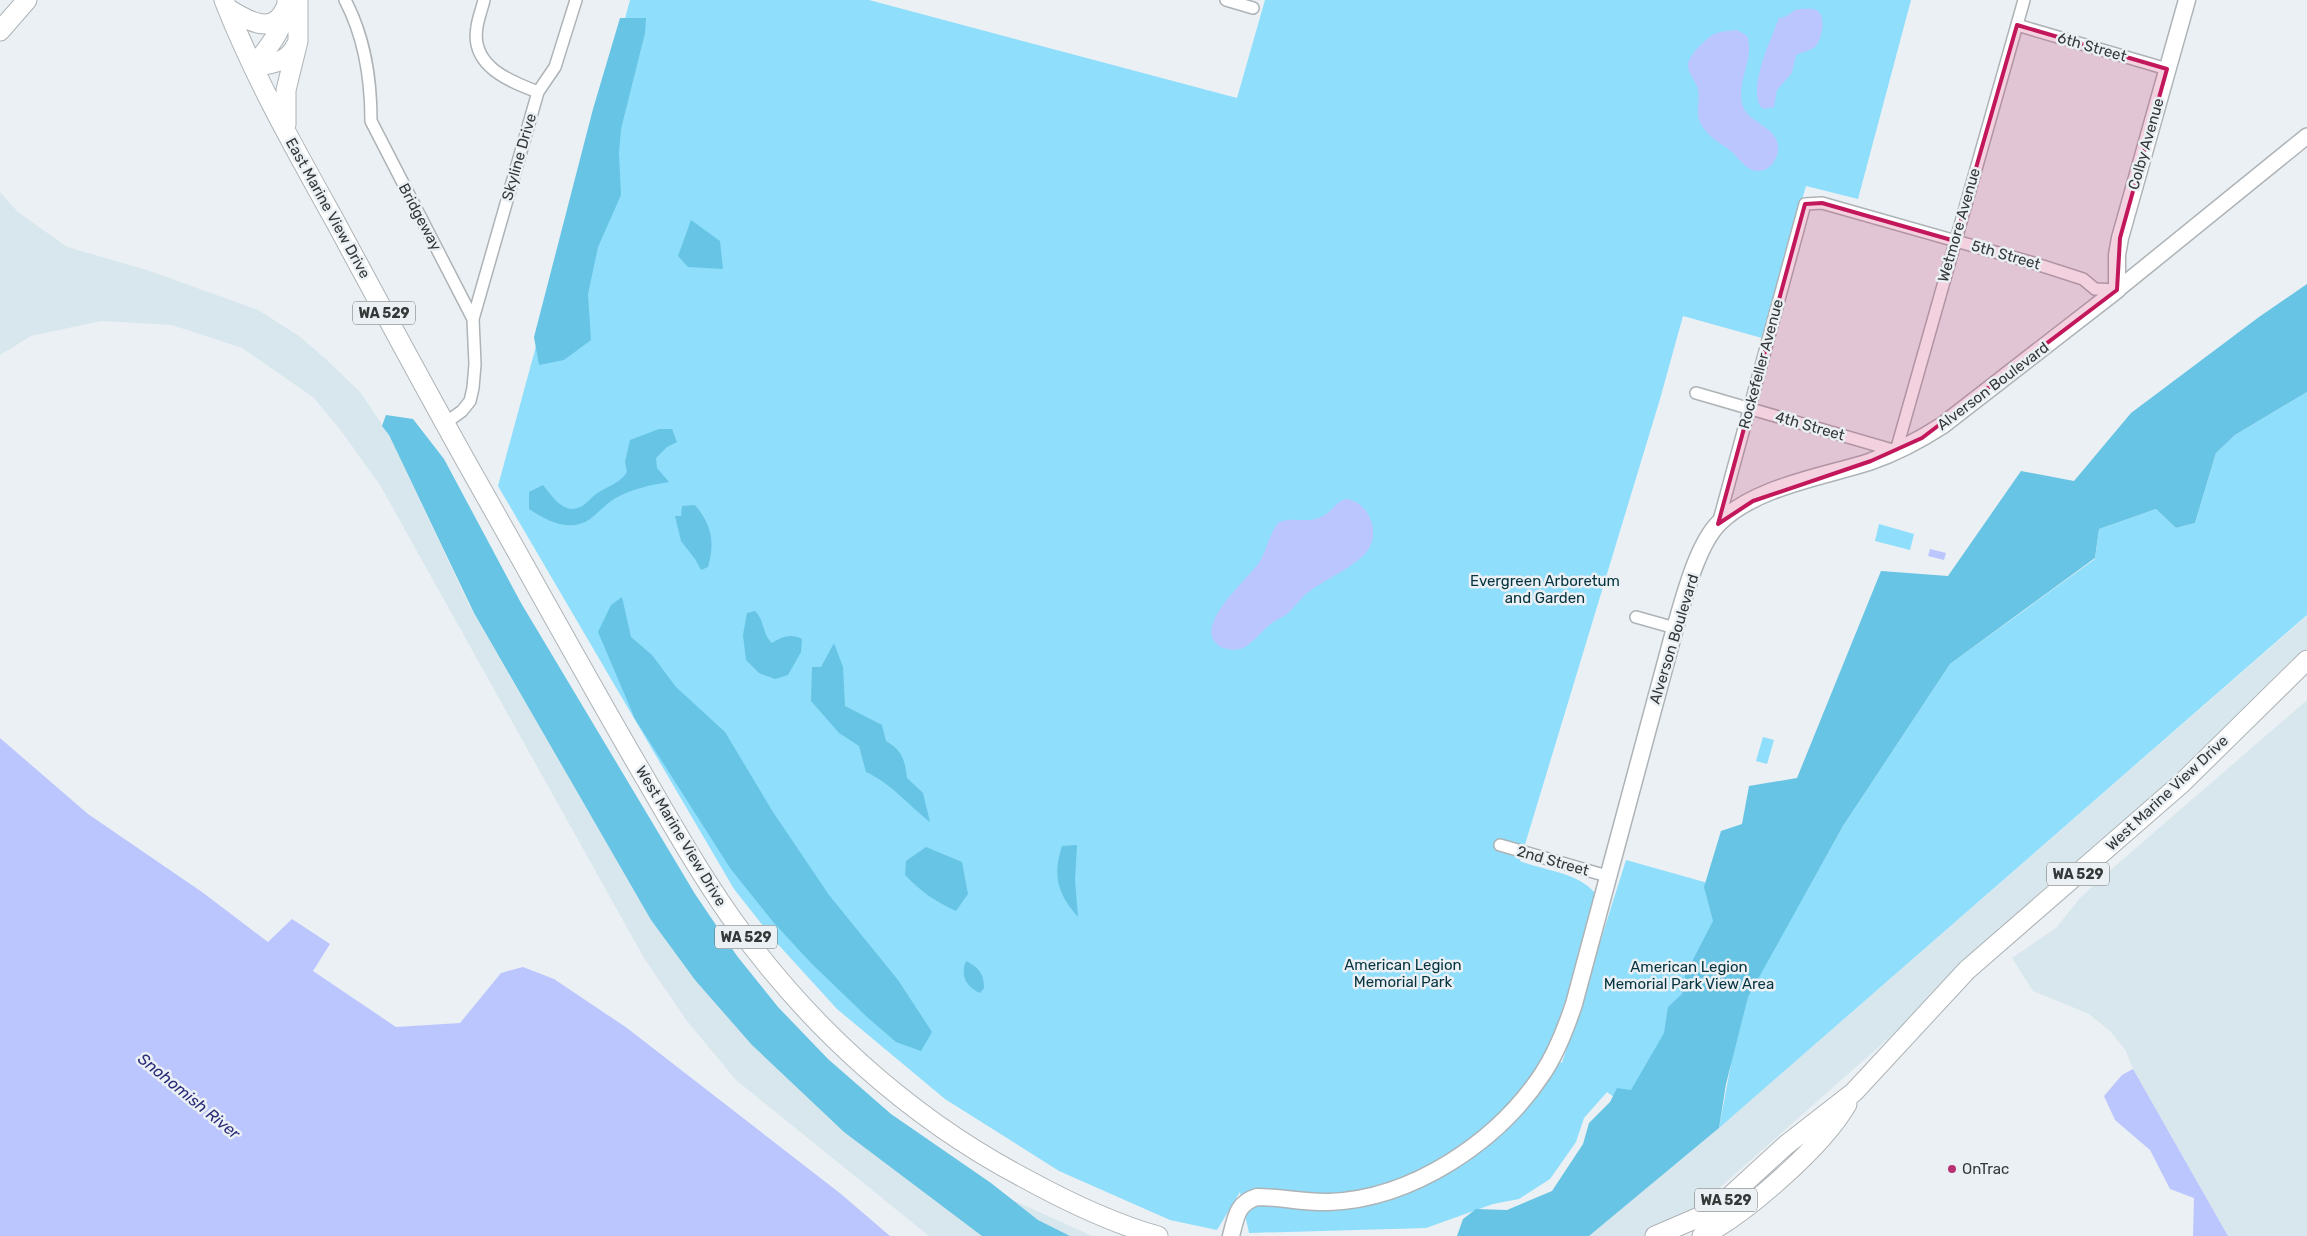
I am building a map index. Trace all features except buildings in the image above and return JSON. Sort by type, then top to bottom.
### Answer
[{"type":"main road","points":[[4,26],[27,0]]},
{"type":"main road","name":"Colby Avenue","points":[[2117,290],[2117,255],[2120,238],[2187,0]]},
{"type":"main road","points":[[225,4],[248,22],[262,25],[278,20],[291,2]]},
{"type":"main road","points":[[287,134],[286,90],[299,34],[291,2]]},
{"type":"main road","points":[[253,67],[277,35],[291,2]]},
{"type":"main road","name":"East Marine View Drive","points":[[225,4],[253,67],[287,134],[444,424],[483,492]]},
{"type":"main road","points":[[253,67],[272,64],[286,58],[293,50],[299,34]]},
{"type":"main road","name":"Alverson Boulevard","points":[[1231,1236],[1240,1206],[1257,1196],[1329,1202],[1370,1197],[1400,1188],[1450,1162],[1486,1136],[1506,1118],[1542,1074],[1566,1029],[1574,1004],[1607,876],[1690,578],[1704,546],[1718,524],[1735,511],[1773,491],[1870,461],[1922,438],[1943,424],[2117,290]]},
{"type":"main road","name":"West Marine View Drive","points":[[483,492],[571,651],[696,866],[732,919],[775,974],[832,1036],[875,1076],[943,1129],[999,1166],[1050,1192],[1101,1216],[1158,1236]]},
{"type":"main road","name":"West Marine View Drive","points":[[1655,1236],[1704,1215],[1727,1200],[1786,1145],[1854,1092],[1967,970],[2182,783],[2307,660]]},
{"type":"main road","name":"West Marine View Drive","points":[[1702,1236],[1743,1209],[1797,1163],[1838,1120],[1854,1092]]},
{"type":"street","name":"Bridgeway","points":[[345,0],[366,54],[371,87],[371,120],[473,318],[474,388],[470,401],[462,411],[444,424]]},
{"type":"street","points":[[484,0],[476,28],[478,46],[482,58],[487,65],[510,82],[538,92]]},
{"type":"street","name":"Skyline Drive","points":[[473,318],[538,92],[555,67],[576,0]]},
{"type":"street","points":[[1226,0],[1254,8]]},
{"type":"street","name":"Wetmore Avenue","points":[[1896,451],[2024,0]]},
{"type":"street","name":"6th Street","points":[[2017,25],[2167,69]]},
{"type":"street","name":"Alverson Boulevard","points":[[2117,290],[2307,136]]},
{"type":"street","name":"5th Street","points":[[1805,204],[1822,203],[2083,279],[2095,289],[2117,290]]},
{"type":"street","name":"Rockefeller Avenue","points":[[1718,524],[1805,204]]},
{"type":"street","name":"4th Street","points":[[1696,393],[1896,451]]},
{"type":"street","points":[[1636,617],[1675,628]]},
{"type":"street","name":"2nd Street","points":[[1500,845],[1607,876]]},
{"type":"highlighted area","points":[[2017,25],[2167,69],[2120,238],[2117,290],[1922,438],[1871,461],[1753,501],[1718,524],[1805,204],[1822,203],[1955,241]]},
{"type":"shaded area","points":[[0,192],[18,212],[67,247],[147,270],[258,310],[299,336],[328,361],[361,393],[389,435],[469,605],[651,920],[695,980],[951,1172],[1092,1236],[929,1236],[736,1080],[687,1021],[644,958],[380,485],[339,428],[313,397],[242,348],[172,325],[101,321],[31,336],[0,355]]},
{"type":"shaded area","points":[[2307,616],[2307,668],[1708,1198],[1653,1236],[1589,1236],[1704,1141]]},
{"type":"shaded area","points":[[2307,700],[2307,1236],[2228,1236],[2133,1069],[2126,1051],[2111,1032],[2089,1014],[2033,991],[2012,958],[2056,928],[2080,898],[2099,880]]},
{"type":"green space","points":[[630,0],[869,0],[1237,98],[1265,0],[1911,0],[1858,199],[1806,186],[1762,338],[1683,316],[1660,399],[1520,861],[1570,876],[1588,886],[1595,893],[1568,994],[1545,1053],[1562,1063],[1626,860],[1797,908],[1843,826],[1950,664],[2095,559],[2099,529],[2156,509],[2176,528],[2195,523],[2216,453],[2235,435],[2307,392],[2307,615],[1719,1128],[1731,1064],[1646,1120],[1607,1092],[1584,1118],[1576,1142],[1550,1179],[1519,1199],[1493,1204],[1426,1228],[1249,1233],[1240,1192],[1217,1230],[1170,1220],[1059,1171],[945,1099],[837,1009],[775,941],[734,889],[498,486]]},
{"type":"green space","points":[[620,18],[646,18],[645,33],[621,129],[619,153],[621,195],[598,247],[588,294],[591,340],[564,360],[539,365],[534,337],[593,109]]},
{"type":"green space","points":[[691,220],[720,241],[723,269],[688,267],[678,256]]},
{"type":"green space","name":"American Legion Memorial Park View Area","points":[[2307,284],[2307,392],[2235,435],[2216,453],[2195,523],[2176,528],[2156,509],[2099,529],[2095,558],[1950,664],[1843,826],[1748,997],[1726,1084],[1719,1128],[1589,1236],[1457,1236],[1463,1219],[1476,1209],[1507,1210],[1552,1191],[1583,1144],[1589,1123],[1610,1102],[1617,1088],[1631,1090],[1664,1033],[1668,1007],[1682,994],[1685,975],[1713,921],[1704,887],[1721,831],[1742,824],[1749,786],[1797,778],[1881,571],[1948,576],[2021,471],[2074,481],[2131,413],[2259,317]]},
{"type":"green space","points":[[386,415],[413,419],[444,459],[521,603],[695,894],[737,956],[778,1007],[828,1059],[891,1114],[991,1183],[1038,1220],[1070,1236],[982,1236],[844,1132],[752,1045],[695,980],[651,920],[474,613],[389,435],[382,426]]},
{"type":"green space","points":[[659,429],[672,429],[677,442],[667,447],[656,458],[657,468],[669,482],[641,488],[620,496],[611,501],[590,519],[575,525],[559,524],[543,518],[529,509],[529,492],[543,485],[554,499],[564,506],[574,509],[583,506],[596,494],[618,481],[627,472],[625,462],[630,440]]},
{"type":"green space","points":[[695,505],[705,520],[711,542],[708,567],[701,570],[681,541],[675,516],[681,516],[682,506]]},
{"type":"green space","points":[[1879,524],[1914,534],[1910,550],[1875,541]]},
{"type":"green space","points":[[622,597],[631,637],[652,655],[676,687],[725,732],[773,812],[829,895],[898,980],[932,1032],[921,1051],[896,1042],[867,1017],[811,963],[774,923],[730,868],[635,719],[598,632],[611,605]]},
{"type":"green space","points":[[755,611],[772,643],[786,636],[802,639],[801,652],[788,675],[775,679],[759,673],[746,660],[743,635],[747,613]]},
{"type":"green space","points":[[834,643],[843,667],[845,706],[882,725],[886,741],[896,748],[902,756],[907,778],[923,793],[930,822],[884,782],[866,772],[859,746],[839,733],[811,701],[812,667],[821,667]]},
{"type":"green space","points":[[1763,737],[1774,740],[1767,764],[1756,761]]},
{"type":"green space","points":[[1077,845],[1075,880],[1078,917],[1066,901],[1057,876],[1062,846]]},
{"type":"green space","points":[[926,847],[962,862],[968,894],[956,911],[929,896],[905,875],[906,861]]},
{"type":"green space","points":[[966,961],[977,968],[981,974],[984,988],[980,993],[968,984],[964,976]]},
{"type":"water","points":[[1811,9],[1819,12],[1822,22],[1820,39],[1815,47],[1796,55],[1792,73],[1777,90],[1774,107],[1764,109],[1760,106],[1757,97],[1757,86],[1762,62],[1779,18],[1785,17],[1795,10]]},
{"type":"water","points":[[1737,30],[1747,36],[1749,44],[1748,61],[1741,94],[1742,103],[1745,110],[1754,120],[1772,133],[1778,145],[1777,156],[1771,166],[1761,171],[1748,168],[1702,126],[1698,116],[1699,96],[1697,86],[1688,68],[1691,57],[1708,38],[1717,33]]},
{"type":"water","points":[[1347,499],[1354,501],[1366,511],[1373,526],[1372,542],[1363,556],[1348,568],[1306,594],[1286,614],[1243,648],[1235,650],[1221,647],[1213,639],[1212,628],[1216,616],[1234,591],[1260,561],[1272,532],[1278,523],[1289,520],[1316,519],[1328,513],[1339,502]]},
{"type":"water","points":[[1930,549],[1946,553],[1944,560],[1928,556]]},
{"type":"water","name":"Snohomish River","points":[[0,738],[88,814],[202,892],[268,942],[292,919],[330,944],[313,971],[396,1027],[460,1023],[501,973],[523,967],[554,979],[627,1028],[841,1194],[890,1236],[0,1236]]},
{"type":"water","points":[[2133,1069],[2228,1236],[2193,1236],[2194,1198],[2170,1189],[2150,1150],[2115,1120],[2104,1096],[2122,1075]]},
{"type":"place","name":"OnTrac","points":[[1952,1169]]},
{"type":"park label","name":"Evergreen Arboretum and Garden","points":[[1545,590]]},
{"type":"park label","name":"American Legion Memorial Park","points":[[1403,974]]}]
